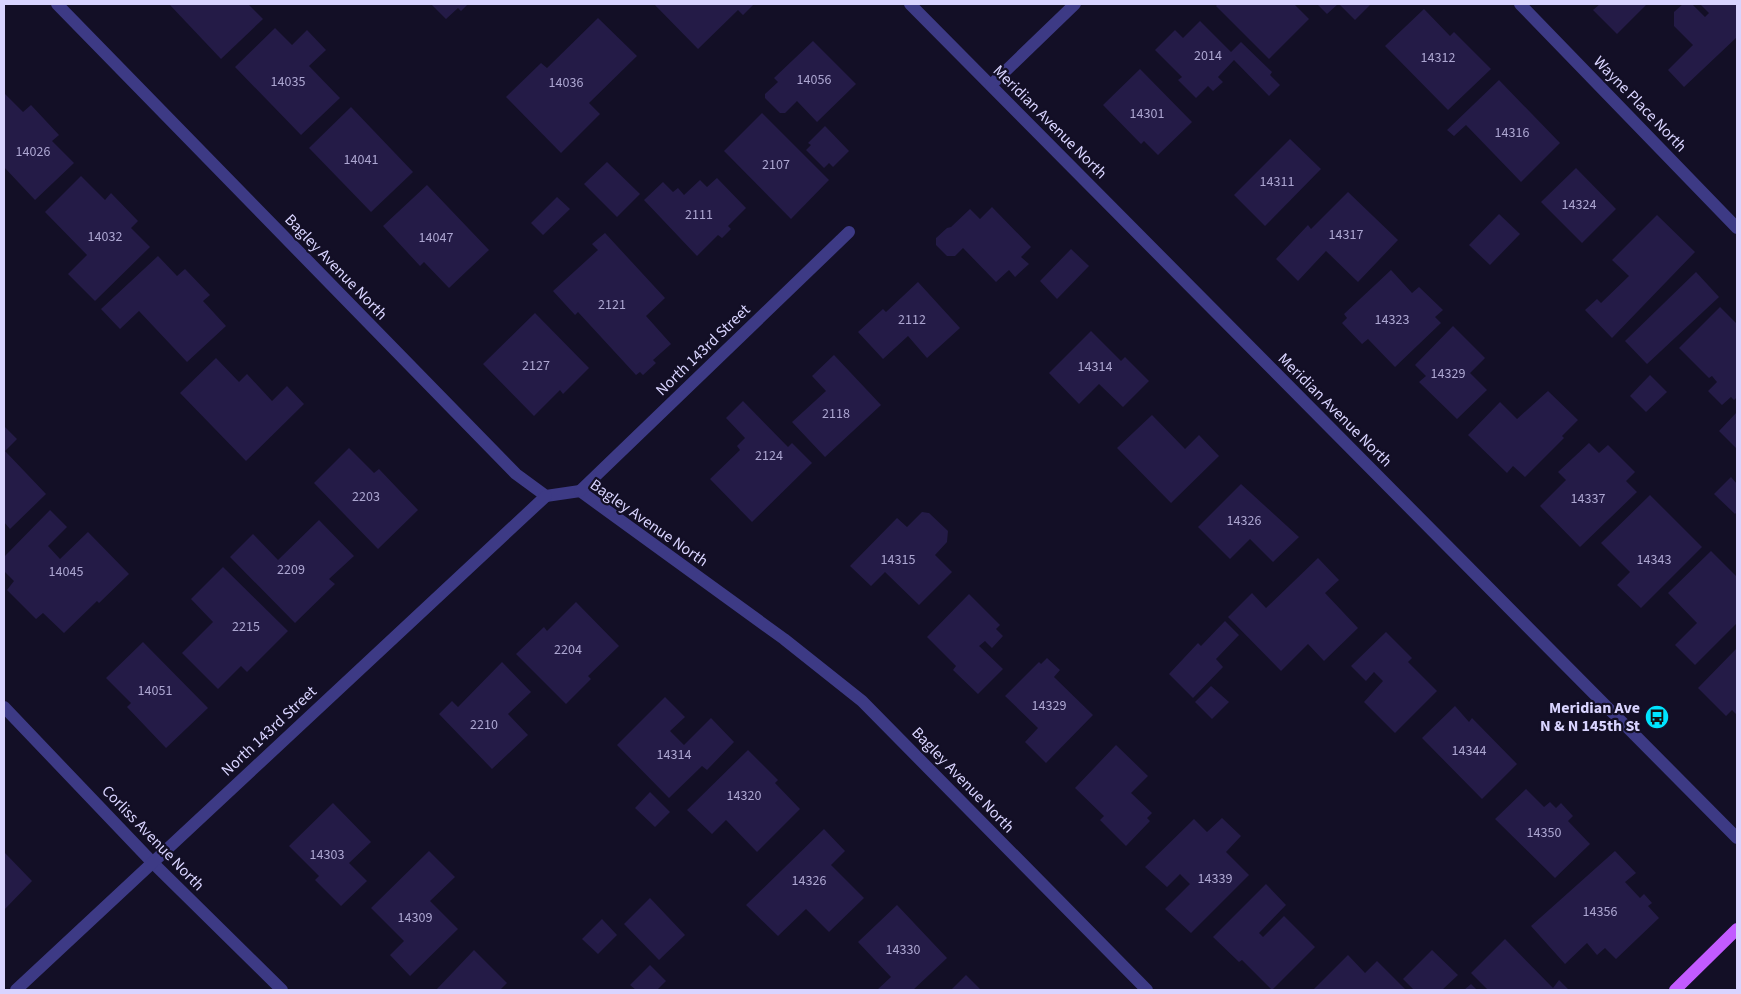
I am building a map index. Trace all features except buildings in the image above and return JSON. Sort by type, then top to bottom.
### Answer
[{"type":"main road","points":[[1676,990],[1737,929]]},
{"type":"street","name":"Bagley Avenue North","points":[[57,4],[496,455],[533,488],[546,496],[580,491],[784,639],[862,701],[1147,990]]},
{"type":"street","name":"Meridian Avenue North","points":[[910,4],[1737,838]]},
{"type":"street","points":[[991,85],[1075,4]]},
{"type":"street","name":"Wayne Place North","points":[[1520,4],[1737,228]]},
{"type":"street","name":"North 143rd Street","points":[[580,491],[849,232]]},
{"type":"street","name":"North 143rd Street","points":[[16,990],[546,496]]},
{"type":"street","name":"Corliss Avenue North","points":[[4,706],[152,862],[282,990]]},
{"type":"place","name":"Meridian Ave N & N 145th St","points":[[1657,717]]}]
